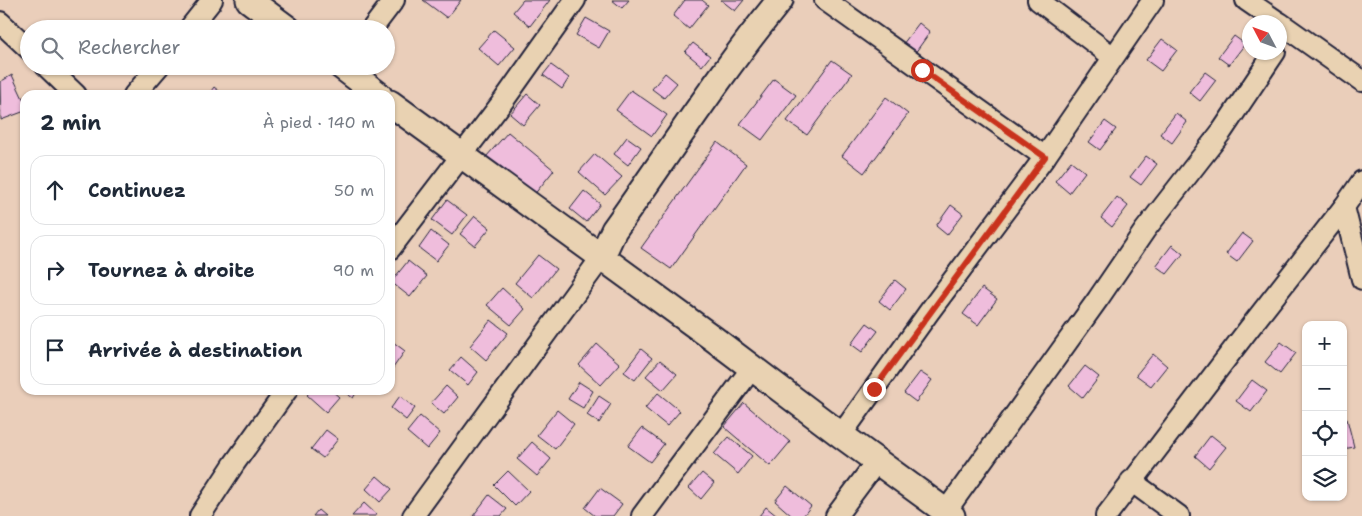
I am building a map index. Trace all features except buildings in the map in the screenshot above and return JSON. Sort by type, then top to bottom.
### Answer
[{"type":"street","points":[[196,20],[212,0]]},
{"type":"street","points":[[249,0],[276,20]]},
{"type":"street","points":[[379,20],[394,0]]},
{"type":"street","points":[[395,243],[462,156],[575,0]]},
{"type":"street","points":[[413,516],[601,258],[614,230],[729,65],[780,0]]},
{"type":"street","points":[[825,0],[1045,157]]},
{"type":"street","points":[[1038,0],[1113,57]]},
{"type":"street","points":[[841,435],[929,312],[1045,157],[1153,0]]},
{"type":"street","points":[[1246,0],[1263,15]]},
{"type":"street","points":[[0,22],[20,41]]},
{"type":"street","points":[[1287,34],[1362,80]]},
{"type":"street","points":[[395,107],[949,514],[1145,230],[1222,131],[1270,60]]},
{"type":"street","points":[[55,75],[71,90]]},
{"type":"street","points":[[138,90],[151,75]]},
{"type":"street","points":[[353,75],[372,90]]},
{"type":"street","points":[[1106,516],[1131,481],[1344,208],[1362,181]]},
{"type":"street","points":[[1344,208],[1362,279]]},
{"type":"street","points":[[642,516],[752,368]]},
{"type":"street","points":[[200,516],[234,464],[283,395]]},
{"type":"street","points":[[836,516],[877,461]]},
{"type":"street","points":[[1131,481],[1180,516]]},
{"type":"route","points":[[874,389],[1045,157],[922,70]]}]
